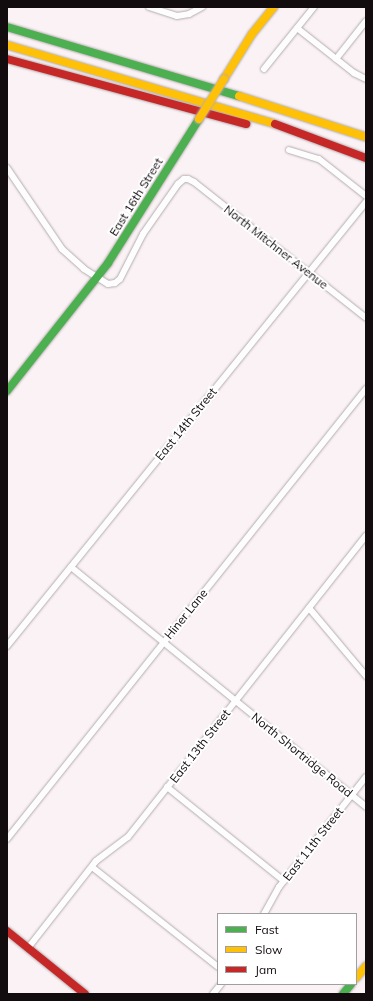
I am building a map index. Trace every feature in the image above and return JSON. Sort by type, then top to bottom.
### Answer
[{"type":"main road","name":"East 16th Street","points":[[7,391],[97,278],[130,230],[252,34],[274,7]]},
{"type":"main road","points":[[7,27],[308,117],[366,137]]},
{"type":"main road","points":[[7,45],[278,126],[366,158]]},
{"type":"main road","points":[[7,59],[276,132],[308,138]]},
{"type":"main road","points":[[7,931],[85,994]]},
{"type":"main road","points":[[357,977],[366,966]]},
{"type":"main road","points":[[343,994],[350,985]]},
{"type":"street","points":[[149,7],[177,16],[189,14],[202,7]]},
{"type":"street","points":[[264,69],[314,7]]},
{"type":"street","points":[[336,59],[366,22]]},
{"type":"street","points":[[297,28],[354,73],[366,79]]},
{"type":"street","points":[[289,150],[319,159],[366,196]]},
{"type":"street","points":[[7,168],[56,241],[75,262],[97,278]]},
{"type":"street","name":"North Mitchner Avenue","points":[[97,278],[110,284],[115,283],[120,279],[143,234],[178,184],[184,179],[193,181],[366,318]]},
{"type":"street","name":"East 14th Street","points":[[7,646],[366,202]]},
{"type":"street","name":"Hiner Lane","points":[[7,839],[366,389]]},
{"type":"street","name":"East 13th Street","points":[[28,948],[96,861],[128,837],[366,536]]},
{"type":"street","name":"North Shortridge Road","points":[[70,567],[366,807]]},
{"type":"street","points":[[309,608],[366,676]]},
{"type":"street","name":"East 11th Street","points":[[265,913],[284,881],[366,777]]},
{"type":"street","points":[[167,787],[284,881]]},
{"type":"street","points":[[92,867],[217,966]]},
{"type":"street","points":[[213,994],[220,985]]},
{"type":"traffic: fast","points":[[7,27],[239,96]]},
{"type":"traffic: fast","points":[[7,391],[108,263],[199,119]]},
{"type":"traffic: fast","points":[[343,994],[350,985]]},
{"type":"traffic: slow","points":[[224,79],[252,34],[274,7]]},
{"type":"traffic: slow","points":[[7,45],[275,124]]},
{"type":"traffic: slow","points":[[199,119],[224,79]]},
{"type":"traffic: slow","points":[[239,96],[366,137]]},
{"type":"traffic: slow","points":[[357,977],[366,966]]},
{"type":"traffic: jam","points":[[7,59],[246,124]]},
{"type":"traffic: jam","points":[[275,124],[366,158]]},
{"type":"traffic: jam","points":[[7,931],[85,994]]}]
